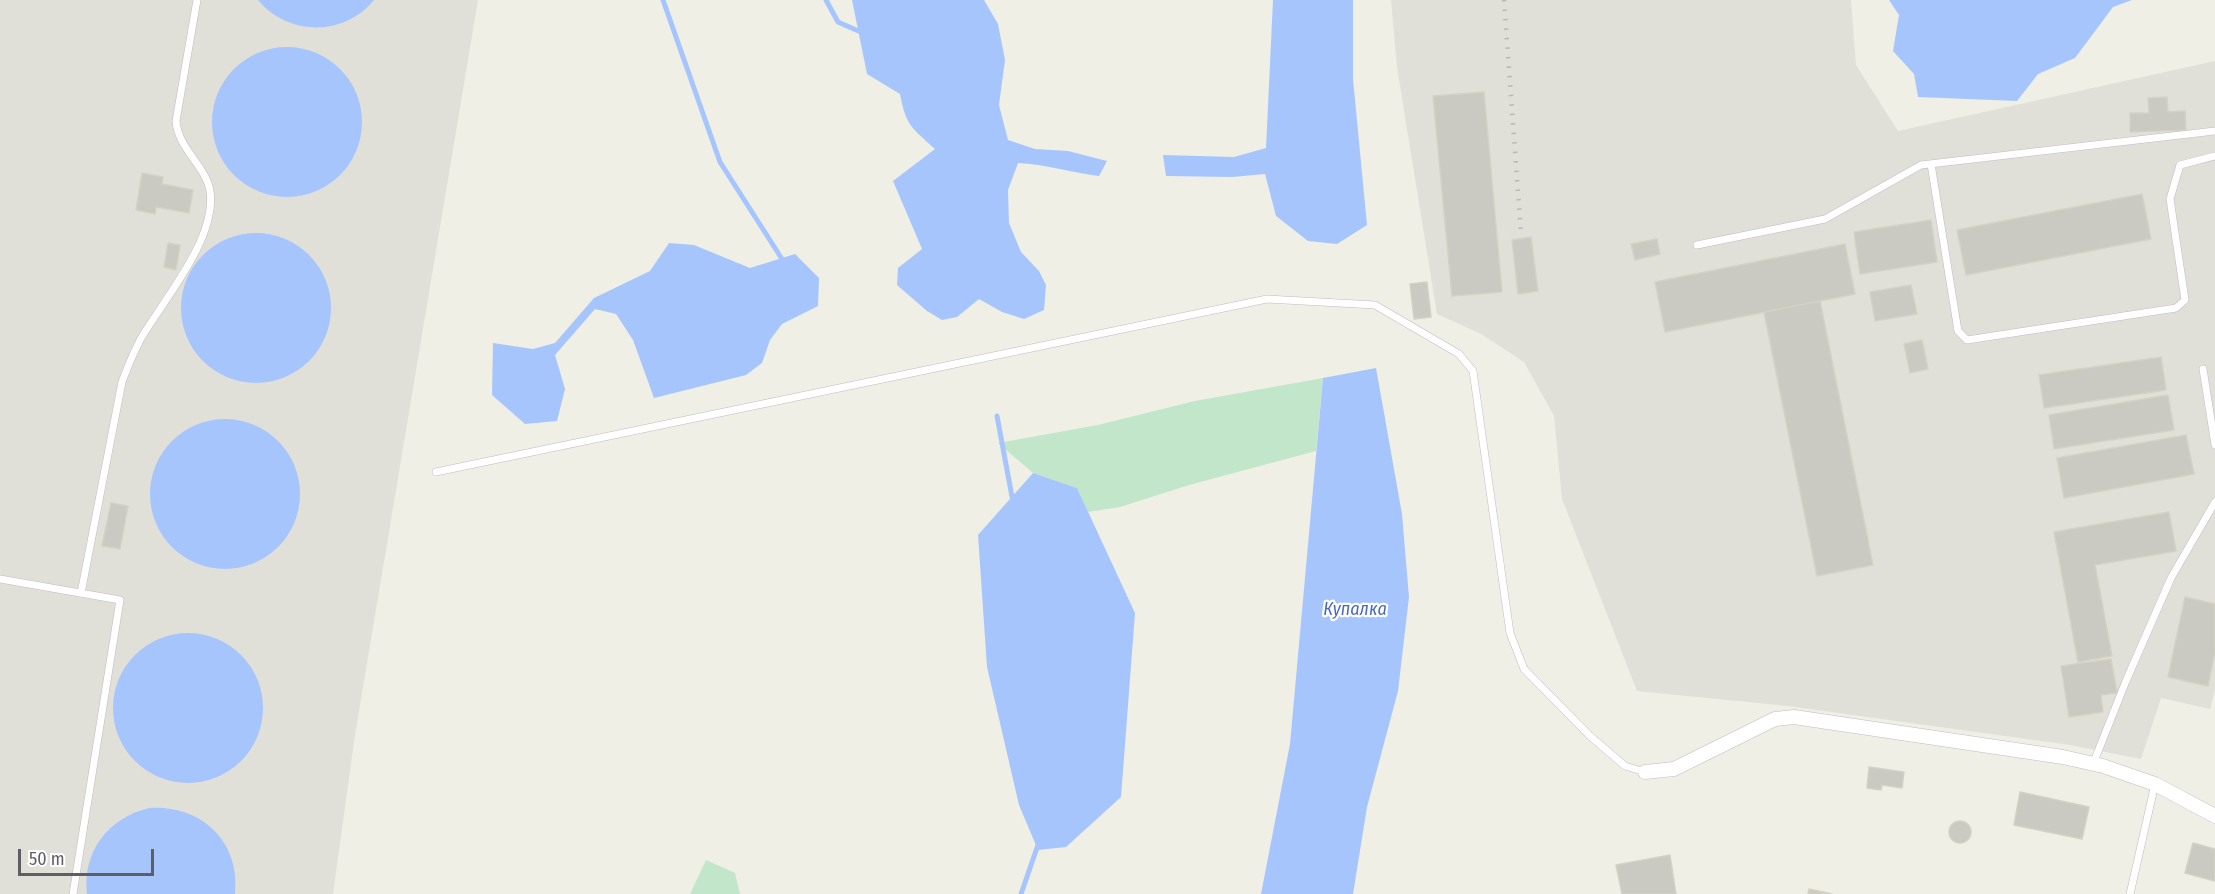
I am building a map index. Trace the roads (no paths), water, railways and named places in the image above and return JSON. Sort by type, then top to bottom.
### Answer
[{"type":"street","points":[[1645,772],[1674,769],[1775,719],[1794,717],[2063,756],[2155,784],[2215,816]]},
{"type":"lane","points":[[81,593],[127,369],[140,340],[178,282],[195,251],[210,212],[210,190],[207,181],[176,130],[197,0]]},
{"type":"lane","points":[[1697,245],[1825,219],[1921,165],[2215,131]]},
{"type":"lane","points":[[1931,164],[1958,331],[1967,340],[2176,308],[2186,300],[2170,199],[2180,165],[2215,156]]},
{"type":"lane","points":[[436,472],[1267,299],[1375,305],[1459,354],[1473,371],[1510,633],[1524,669],[1590,736],[1625,766],[1645,772]]},
{"type":"lane","points":[[2203,369],[2215,445]]},
{"type":"lane","points":[[2093,764],[2171,578],[2215,502]]},
{"type":"lane","points":[[0,579],[120,600],[73,894]]},
{"type":"lane","points":[[2130,894],[2155,784]]},
{"type":"water","points":[[258,0],[374,0],[362,12],[347,21],[332,26],[316,27],[300,26],[285,20],[270,12]]},
{"type":"water","points":[[852,0],[984,0],[998,24],[1005,60],[999,105],[1008,140],[1035,149],[1068,151],[1107,161],[1099,176],[1018,163],[1008,190],[1009,223],[1021,252],[1039,271],[1046,285],[1044,310],[1024,319],[1002,312],[979,299],[957,317],[942,320],[927,311],[897,285],[898,268],[922,249],[893,181],[935,149],[911,126],[900,94],[867,74]]},
{"type":"water","points":[[1273,0],[1353,0],[1353,79],[1367,225],[1337,244],[1308,241],[1276,216],[1265,174],[1232,177],[1166,176],[1163,155],[1234,157],[1266,148]]},
{"type":"water","points":[[1889,0],[2132,0],[2113,7],[2075,58],[2038,74],[2017,101],[1918,97],[1914,74],[1893,51],[1899,15]]},
{"type":"water","points":[[287,47],[316,53],[340,69],[356,93],[362,122],[356,151],[340,175],[316,191],[287,197],[258,191],[234,175],[218,151],[212,122],[218,93],[234,69],[258,53]]},
{"type":"water","points":[[256,233],[285,239],[309,255],[325,279],[331,308],[325,337],[309,361],[285,377],[256,383],[227,377],[203,361],[187,337],[181,308],[187,279],[203,255],[227,239]]},
{"type":"water","points":[[669,243],[694,245],[750,268],[795,254],[819,278],[818,306],[782,324],[770,340],[762,363],[746,375],[654,398],[633,340],[616,314],[595,309],[555,355],[565,389],[557,421],[525,424],[492,395],[493,343],[533,349],[555,343],[594,298],[650,271]]},
{"type":"water","name":"Купалка","points":[[1376,368],[1402,514],[1409,597],[1398,691],[1367,807],[1353,894],[1261,894],[1290,744],[1323,378]]},
{"type":"water","points":[[225,419],[254,425],[278,441],[294,465],[300,494],[294,523],[278,547],[254,563],[225,569],[196,563],[172,547],[156,523],[150,494],[156,465],[172,441],[196,425]]},
{"type":"water","points":[[1033,473],[1077,488],[1135,613],[1121,797],[1066,847],[1038,850],[1019,805],[987,667],[978,535]]},
{"type":"water","points":[[188,633],[217,639],[241,655],[257,679],[263,708],[257,737],[241,761],[217,777],[188,783],[159,777],[135,761],[119,737],[113,708],[119,679],[135,655],[159,639]]},
{"type":"water","points":[[149,808],[168,808],[185,812],[200,819],[213,830],[224,842],[231,858],[235,875],[235,894],[87,894],[89,864],[101,839],[121,820]]},
{"type":"waterway","points":[[663,0],[720,162],[782,259]]},
{"type":"waterway","points":[[826,0],[838,22],[863,33]]},
{"type":"waterway","points":[[997,416],[1013,502]]},
{"type":"waterway","points":[[1021,894],[1039,842]]},
{"type":"railway","points":[[1504,0],[1521,233]]}]
